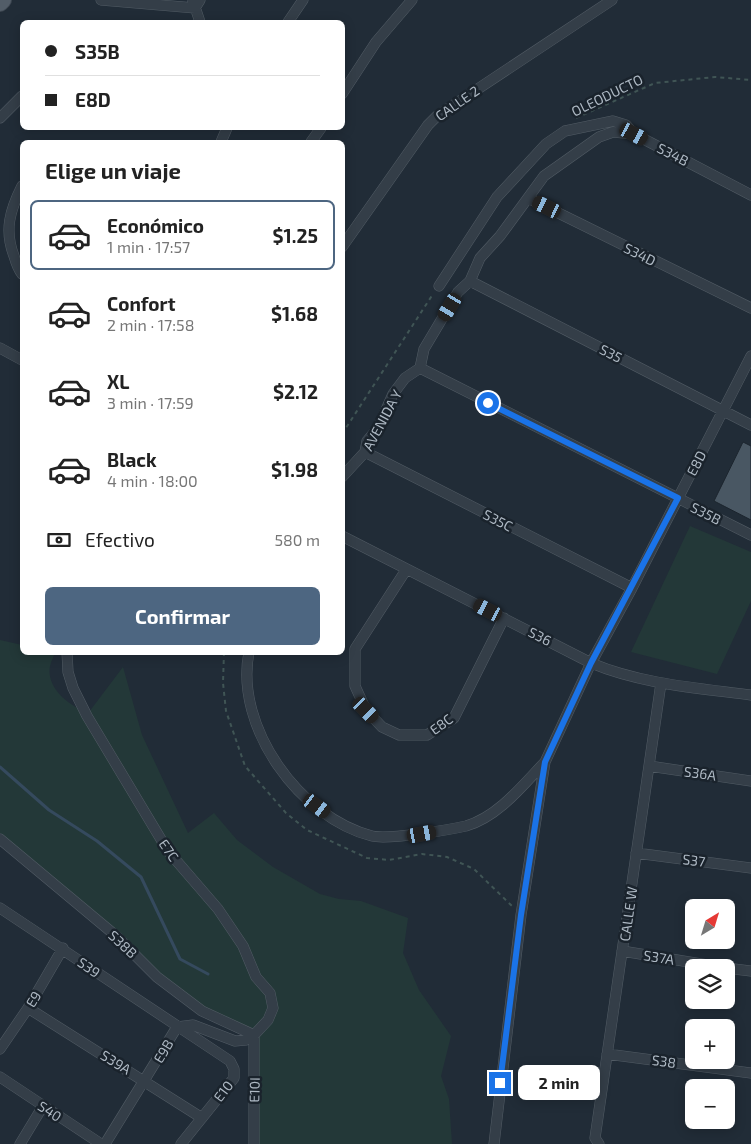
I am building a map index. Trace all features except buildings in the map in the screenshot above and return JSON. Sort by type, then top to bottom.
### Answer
[{"type":"main road","points":[[0,3],[3,0]]},
{"type":"street","points":[[101,0],[196,3],[200,20]]},
{"type":"street","points":[[289,20],[303,0]]},
{"type":"street","points":[[345,89],[376,42],[412,0]]},
{"type":"street","name":"CALLE 2","points":[[345,243],[428,125],[437,116],[612,0]]},
{"type":"street","points":[[0,118],[20,98]]},
{"type":"street","name":"S34B","points":[[565,131],[613,121],[626,125],[634,134],[751,195]]},
{"type":"street","points":[[438,286],[497,197],[546,144],[565,131]]},
{"type":"street","points":[[420,368],[424,349],[458,292],[470,281],[480,258],[530,199],[544,176],[599,137],[613,132],[634,134]]},
{"type":"street","points":[[20,191],[8,224],[10,246],[20,271]]},
{"type":"street","name":"S34D","points":[[530,199],[751,308]]},
{"type":"street","name":"S35","points":[[470,281],[751,425]]},
{"type":"street","points":[[0,348],[20,359]]},
{"type":"street","name":"E8D","points":[[494,1144],[521,915],[545,762],[591,663],[632,588],[751,356]]},
{"type":"street","name":"AVENIDA Y","points":[[345,474],[365,452],[367,441],[378,428],[394,394],[405,378],[420,368]]},
{"type":"street","name":"S35B","points":[[420,368],[751,535]]},
{"type":"street","name":"S35C","points":[[365,452],[632,588]]},
{"type":"street","name":"S36","points":[[345,538],[591,663],[617,674],[751,695]]},
{"type":"street","name":"E8C","points":[[406,570],[355,649],[354,686],[366,710],[382,727],[399,735],[426,735],[454,718],[504,618]]},
{"type":"street","name":"E7C","points":[[67,655],[68,672],[86,716],[168,851],[218,910],[243,946],[256,977],[270,993],[273,1008],[268,1020],[254,1036]]},
{"type":"street","points":[[249,655],[248,687],[257,727],[278,768],[305,798],[340,823],[373,836],[422,834],[467,825],[492,812],[545,762]]},
{"type":"street","name":"CALLE W","points":[[599,1144],[595,1138],[661,682]]},
{"type":"street","name":"S36A","points":[[649,766],[751,781]]},
{"type":"street","name":"S38B","points":[[0,839],[115,935],[157,976],[195,1006],[254,1036]]},
{"type":"street","name":"S37","points":[[636,853],[751,868]]},
{"type":"street","name":"S39","points":[[0,908],[63,948],[177,1027]]},
{"type":"street","name":"E9","points":[[0,1048],[28,1008],[63,948]]},
{"type":"street","name":"S37A","points":[[622,951],[685,961]]},
{"type":"street","name":"S37A","points":[[735,969],[751,972]]},
{"type":"street","name":"S39A","points":[[28,1008],[145,1080],[202,1118]]},
{"type":"street","name":"E9B","points":[[103,1144],[177,1027],[193,1024],[235,1041],[254,1036]]},
{"type":"street","name":"E10","points":[[177,1027],[199,1039],[230,1061],[234,1070],[234,1078],[181,1144]]},
{"type":"street","name":"E10I","points":[[254,1036],[254,1144]]},
{"type":"street","name":"S38","points":[[607,1054],[751,1072]]},
{"type":"street","name":"S40","points":[[0,1077],[103,1144]]},
{"type":"street","points":[[20,1144],[43,1106]]},
{"type":"path","name":"OLEODUCTO","points":[[565,131],[575,119],[655,83],[714,77],[751,80]]},
{"type":"path","points":[[345,429],[438,286]]},
{"type":"green space","points":[[690,526],[751,552],[751,601],[717,674],[631,652]]},
{"type":"green space","points":[[0,640],[20,645],[20,655],[54,655],[50,670],[51,682],[62,697],[83,710],[86,716],[123,667],[142,735],[188,833],[214,813],[237,840],[273,867],[320,894],[339,899],[361,901],[408,918],[403,953],[419,990],[451,1036],[441,1076],[449,1099],[452,1144],[254,1144],[254,1035],[202,1011],[0,833]]},
{"type":"waterway","points":[[0,767],[49,810],[97,841],[141,877],[180,959],[208,974]]},
{"type":"route","points":[[488,403],[678,498],[591,663],[545,762],[521,915],[500,1083]]}]
